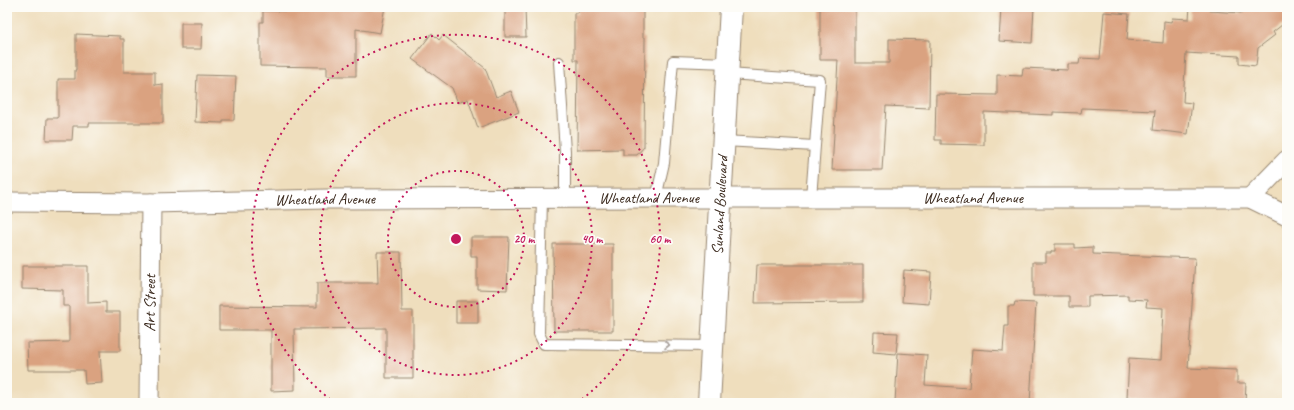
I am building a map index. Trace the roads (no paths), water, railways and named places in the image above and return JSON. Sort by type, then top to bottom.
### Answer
[{"type":"main road","name":"Sunland Boulevard","points":[[709,403],[731,7]]},
{"type":"street","points":[[1250,198],[1287,160]]},
{"type":"street","name":"Wheatland Avenue","points":[[7,202],[151,203],[335,199],[542,198],[1250,198],[1287,216]]},
{"type":"street","name":"Art Street","points":[[149,403],[151,203]]},
{"type":"lane","points":[[656,198],[664,163],[673,61],[820,80],[811,198]]},
{"type":"lane","points":[[559,62],[565,151],[564,198]]},
{"type":"lane","points":[[724,141],[815,146]]},
{"type":"lane","points":[[542,198],[538,334],[544,344],[712,346]]}]
